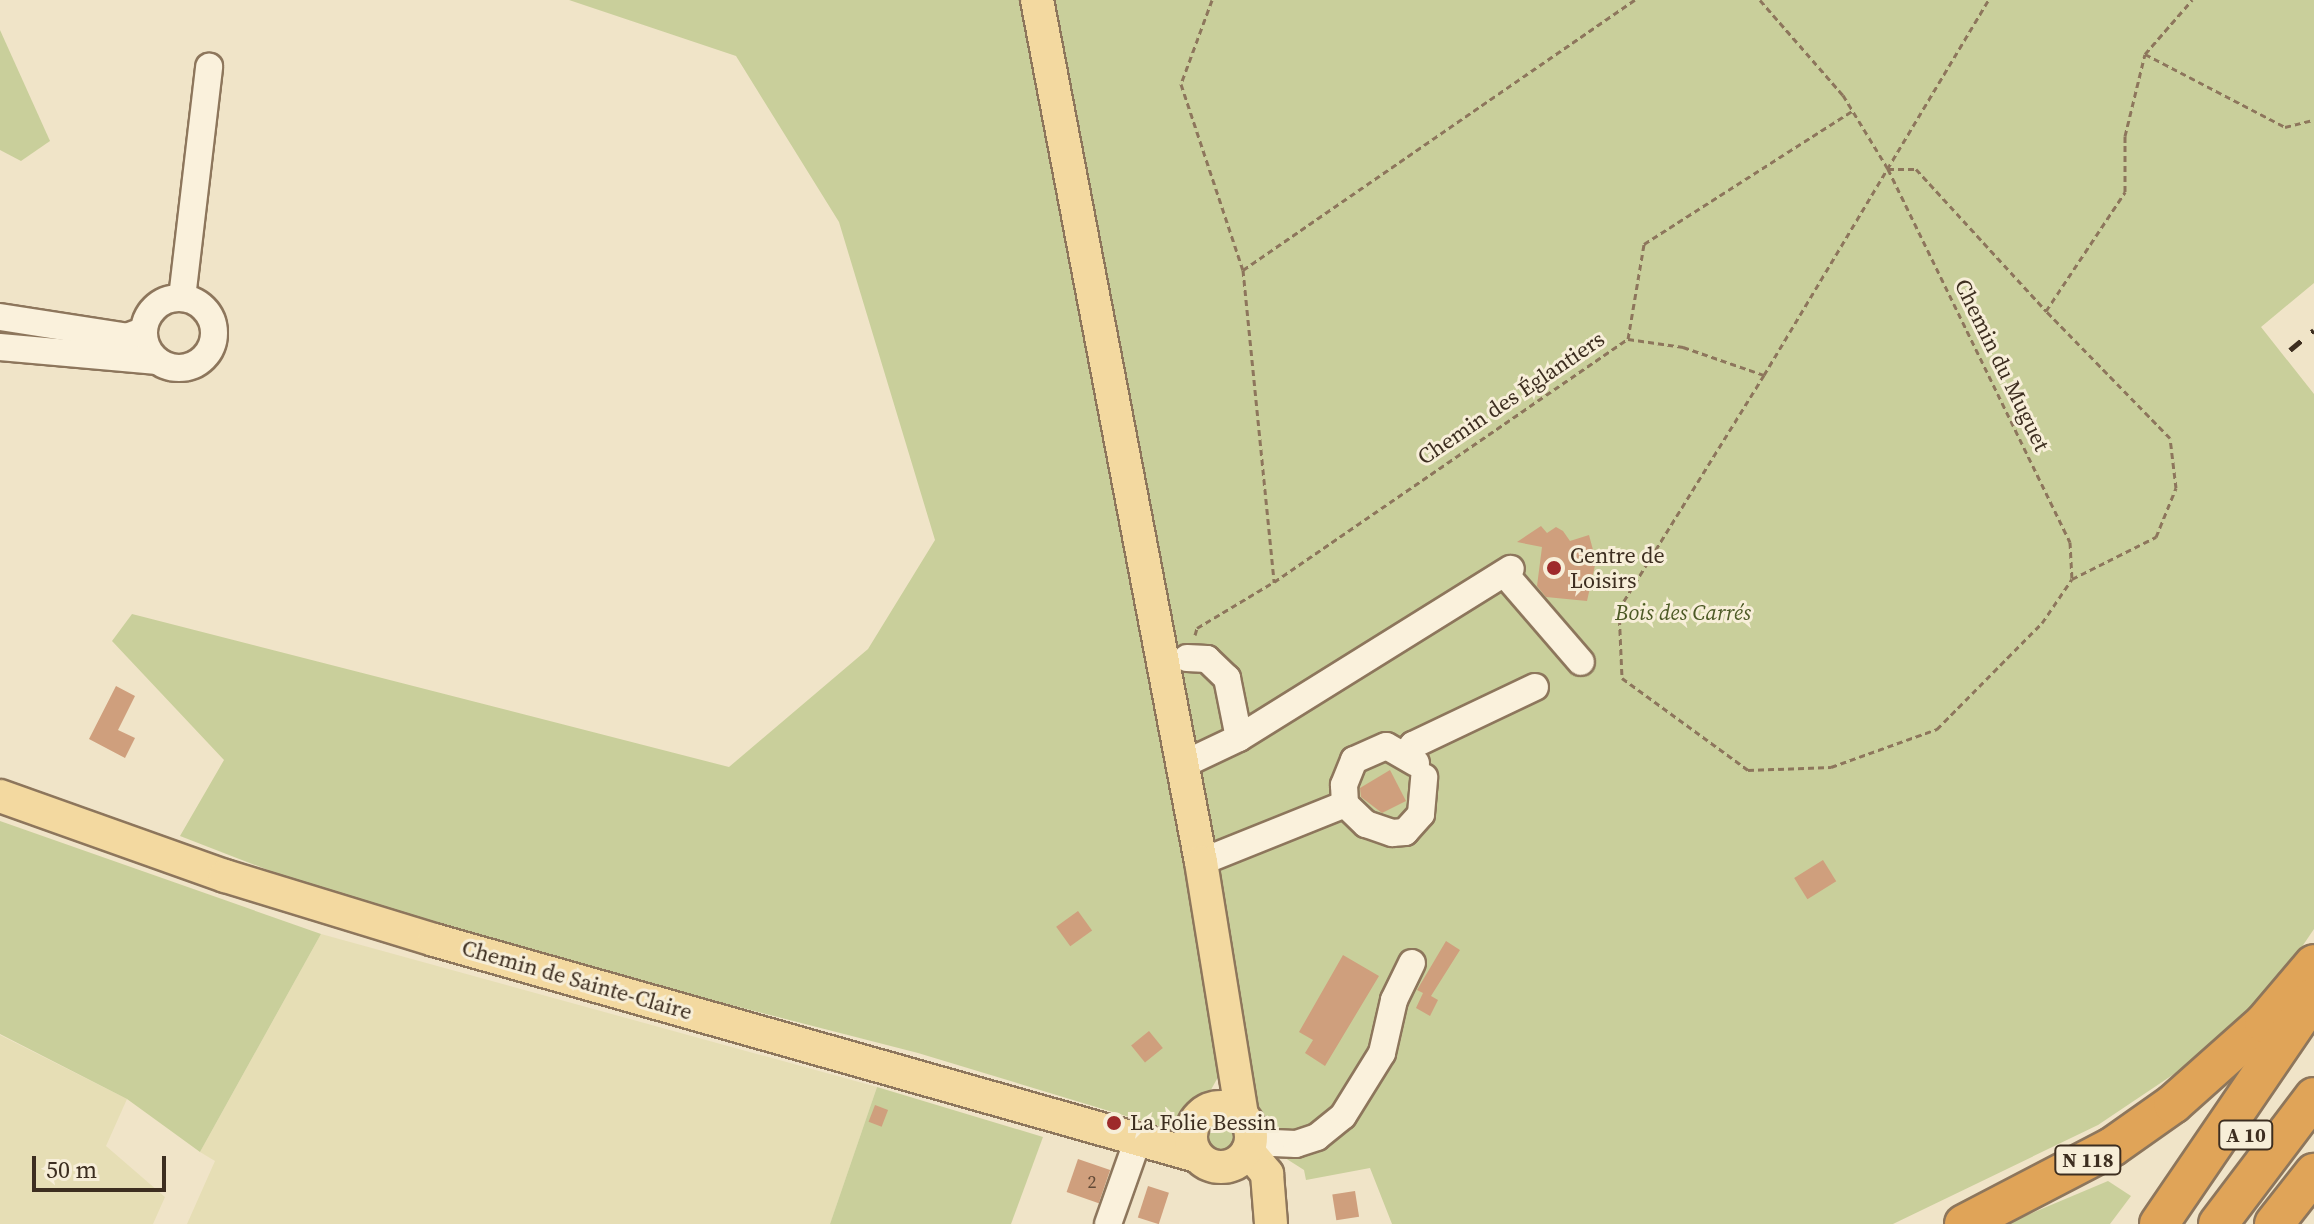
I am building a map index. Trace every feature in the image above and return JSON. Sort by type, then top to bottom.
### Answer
[{"type":"highway","name":"N 118","points":[[1964,1224],[2098,1155],[2163,1111],[2253,1033],[2314,964]]},
{"type":"highway","points":[[2159,1224],[2314,997]]},
{"type":"highway","name":"A 10","points":[[2178,1224],[2314,1046]]},
{"type":"highway","name":"A 10","points":[[2218,1224],[2314,1097]]},
{"type":"highway","points":[[2274,1224],[2314,1173]]},
{"type":"main road","points":[[1037,0],[1236,1055],[1244,1144]]},
{"type":"main road","name":"Chemin de Sainte-Claire","points":[[0,796],[225,876],[434,940],[1197,1156]]},
{"type":"main road","points":[[1236,1055],[1221,1096],[1202,1117],[1191,1141],[1197,1156],[1211,1166],[1244,1144]]},
{"type":"main road","points":[[1148,1144],[1227,1108],[1244,1144],[1267,1174],[1271,1216]]},
{"type":"street","points":[[182,298],[209,67]]},
{"type":"street","points":[[0,317],[127,337],[143,331],[152,310],[182,298]]},
{"type":"street","points":[[0,347],[157,361],[179,369],[201,361],[214,341],[210,317],[182,298]]},
{"type":"street","points":[[143,331],[157,361]]},
{"type":"street","points":[[1182,765],[1239,738],[1508,571],[1581,662]]},
{"type":"street","points":[[1187,658],[1207,659],[1227,678],[1239,738]]},
{"type":"street","points":[[1415,765],[1386,746],[1354,760],[1344,785],[1345,804],[1366,824],[1392,833],[1405,832],[1421,814],[1413,745],[1535,687]]},
{"type":"street","points":[[1201,862],[1345,804]]},
{"type":"street","points":[[1244,1144],[1296,1144],[1317,1137],[1343,1116],[1382,1053],[1394,1000],[1412,963]]},
{"type":"street","points":[[1108,1224],[1148,1144]]},
{"type":"path","points":[[1212,0],[1181,84],[1243,270],[1274,582]]},
{"type":"path","points":[[1243,270],[1635,0]]},
{"type":"path","name":"Chemin du Muguet","points":[[1760,0],[1852,111],[1888,169],[2070,542],[2072,579]]},
{"type":"path","points":[[1888,169],[1916,169],[2046,311],[2170,438],[2176,488],[2156,537],[2072,579],[2042,623],[1937,729],[1831,767],[1748,770],[1622,678],[1619,609],[1764,375],[1988,0]]},
{"type":"path","points":[[2046,311],[2125,192],[2125,136],[2145,54],[2192,0]]},
{"type":"path","points":[[2145,54],[2285,127],[2314,120]]},
{"type":"path","points":[[1628,339],[1644,244],[1852,111]]},
{"type":"path","name":"Chemin des Églantiers","points":[[1187,658],[1197,628],[1274,582],[1628,339],[1683,347],[1764,375]]},
{"type":"shaded area","points":[[321,934],[877,1087],[830,1224],[187,1224],[215,1161],[200,1152]]},
{"type":"shaded area","points":[[0,1035],[127,1099],[106,1146],[165,1197],[153,1224],[0,1224]]},
{"type":"green space","name":"Bois des Carrés","points":[[569,0],[2314,0],[2314,283],[2261,327],[2314,394],[2314,929],[2250,1023],[2098,1125],[1893,1224],[1392,1224],[1370,1168],[1306,1180],[1304,1170],[1282,1156],[1257,1111],[1222,1070],[1203,1104],[1172,1130],[918,1053],[392,918],[180,836],[224,760],[112,641],[132,614],[729,767],[868,649],[935,540],[839,222],[736,56]]},
{"type":"green space","points":[[0,30],[50,141],[21,161],[0,150]]},
{"type":"green space","points":[[0,821],[321,934],[200,1152],[127,1099],[0,1034]]},
{"type":"green space","points":[[877,1087],[1043,1137],[1011,1224],[830,1224]]},
{"type":"green space","points":[[1221,1126],[1230,1130],[1234,1139],[1230,1148],[1221,1152],[1212,1148],[1208,1139],[1212,1130]]},
{"type":"green space","points":[[2108,1181],[2131,1196],[2110,1224],[2006,1224]]},
{"type":"building","points":[[1541,526],[1547,533],[1556,527],[1570,541],[1589,535],[1596,561],[1587,601],[1546,597],[1537,586],[1542,547],[1517,542]]},
{"type":"building","points":[[116,686],[135,696],[118,730],[135,738],[125,758],[89,739]]},
{"type":"building","points":[[1390,770],[1406,801],[1382,813],[1361,797],[1360,788]]},
{"type":"building","points":[[1823,860],[1836,881],[1807,899],[1794,878]]},
{"type":"building","points":[[1078,911],[1092,930],[1070,946],[1056,927]]},
{"type":"building","points":[[1446,941],[1460,950],[1431,996],[1438,1000],[1430,1016],[1416,1008],[1423,993],[1417,990]]},
{"type":"building","points":[[1343,955],[1379,976],[1325,1066],[1305,1053],[1313,1040],[1299,1032]]},
{"type":"building","points":[[1149,1031],[1163,1048],[1145,1063],[1131,1045]]},
{"type":"building","points":[[875,1105],[888,1110],[882,1127],[869,1122]]},
{"type":"building","points":[[1078,1159],[1110,1170],[1099,1203],[1067,1192]]},
{"type":"building","points":[[1148,1186],[1169,1193],[1159,1224],[1138,1217]]},
{"type":"building","points":[[1355,1191],[1359,1217],[1336,1220],[1332,1195]]},
{"type":"railway","points":[[2290,350],[2314,330]]},
{"type":"place","name":"Centre de Loisirs","points":[[1554,568]]},
{"type":"place","name":"La Folie Bessin","points":[[1114,1123]]}]
